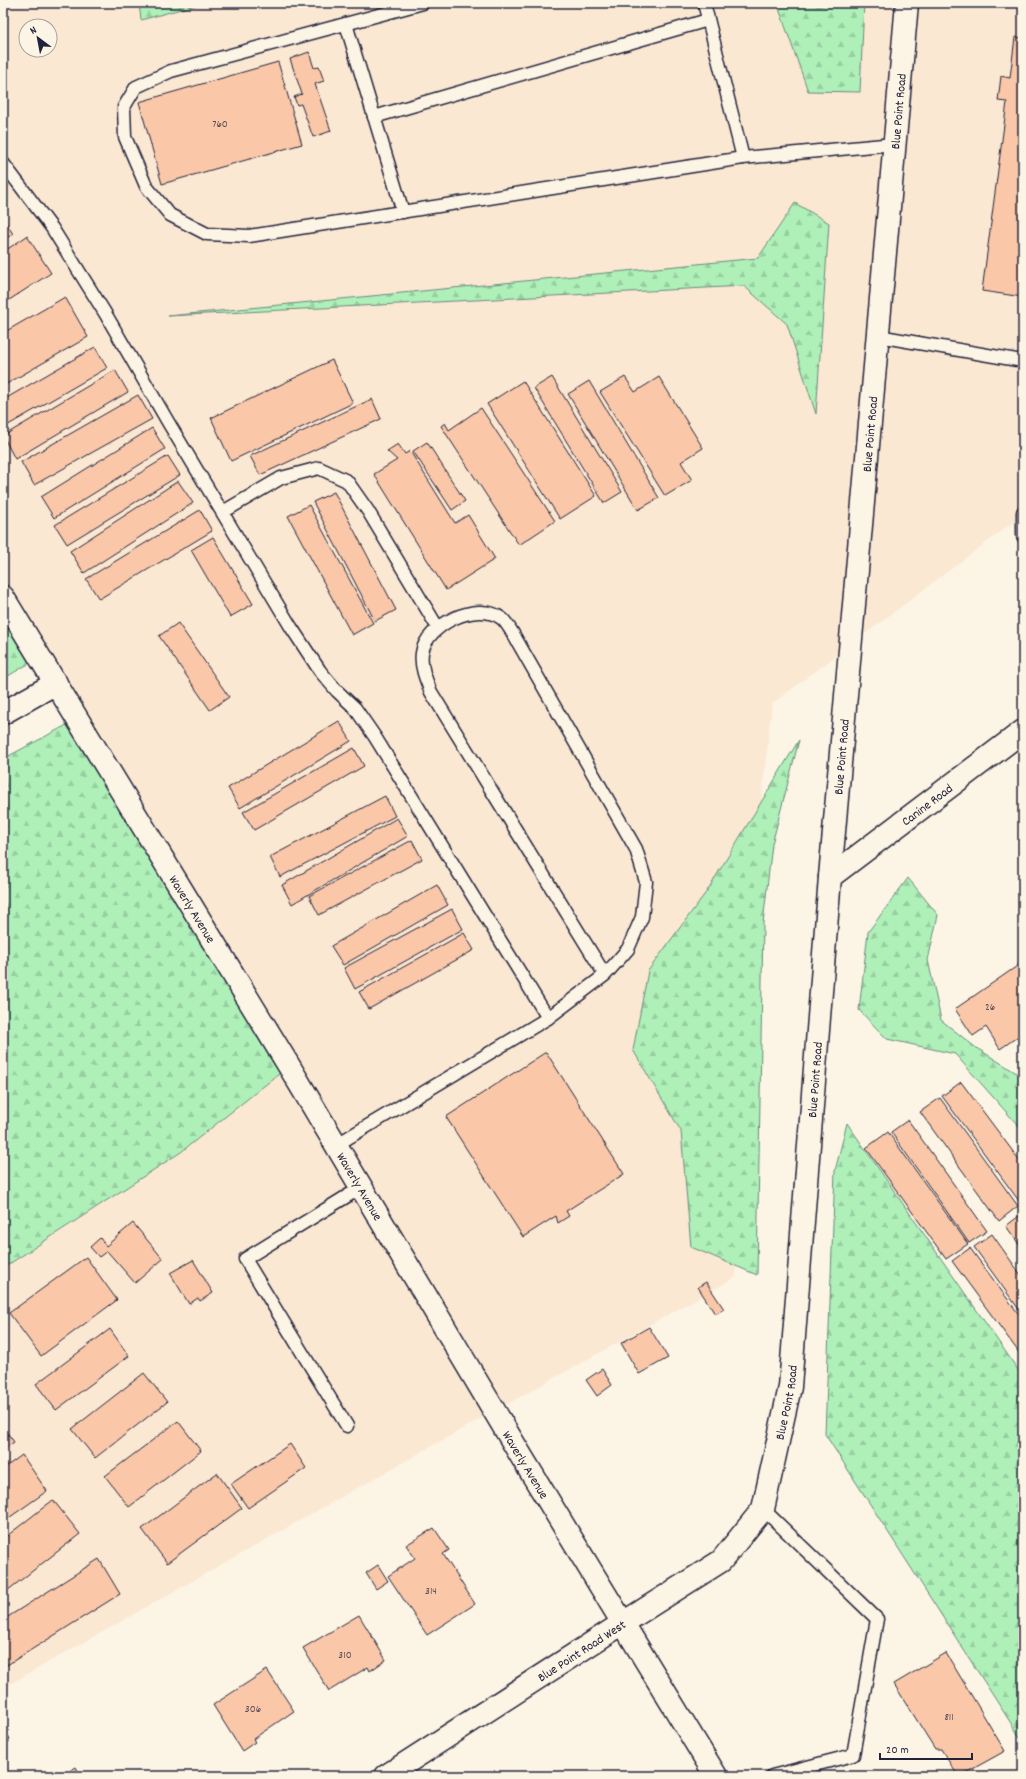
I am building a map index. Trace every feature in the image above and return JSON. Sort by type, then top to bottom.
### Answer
[{"type":"street","name":"Blue Point Road","points":[[763,1509],[790,1387],[830,877],[907,3]]},
{"type":"street","name":"Waverly Avenue","points":[[3,597],[362,1187],[716,1776]]},
{"type":"street","points":[[3,713],[56,683]]},
{"type":"street","name":"Canine Road","points":[[830,877],[1023,731]]},
{"type":"street","name":"Blue Point Road West","points":[[386,1776],[721,1561],[763,1509]]},
{"type":"lane","points":[[423,3],[171,71],[136,87],[124,107],[125,137],[146,186],[170,215],[207,234],[249,236],[743,158],[894,144]]},
{"type":"lane","points":[[704,3],[743,158]]},
{"type":"lane","points":[[374,117],[708,20]]},
{"type":"lane","points":[[346,24],[402,212]]},
{"type":"lane","points":[[3,164],[52,228],[106,313],[223,512],[320,670],[336,691],[355,708],[375,736],[548,1018]]},
{"type":"lane","points":[[878,336],[1023,361]]},
{"type":"lane","points":[[223,512],[282,478],[319,468],[347,481],[368,511],[438,628]]},
{"type":"lane","points":[[1023,512],[1023,536]]},
{"type":"lane","points":[[336,1145],[548,1018],[605,975],[628,949],[642,917],[646,882],[636,849],[516,639],[501,618],[482,611],[460,615],[438,628],[426,640],[422,654],[424,675],[431,692],[605,975]]},
{"type":"lane","points":[[347,1426],[245,1259],[362,1187]]},
{"type":"lane","points":[[763,1509],[877,1619],[853,1754],[772,1776]]},
{"type":"shaded area","points":[[3,3],[1023,3],[1023,515],[772,704],[740,1000],[736,1277],[457,1432],[3,1688],[3,1268],[181,1152],[289,1066],[3,597]]},
{"type":"green space","points":[[139,3],[203,3],[141,20]]},
{"type":"green space","points":[[777,3],[864,3],[860,92],[808,91]]},
{"type":"green space","points":[[795,203],[829,223],[816,414],[787,324],[744,286],[168,316],[758,258]]},
{"type":"green space","points":[[3,597],[40,657],[3,679]]},
{"type":"green space","points":[[78,719],[289,1066],[181,1152],[3,1268],[3,759]]},
{"type":"green space","points":[[799,740],[772,844],[763,923],[757,1275],[691,1247],[681,1131],[633,1050],[648,971],[707,891]]},
{"type":"green space","points":[[908,878],[938,915],[928,960],[941,1020],[975,1047],[1023,1077],[1023,1131],[955,1054],[887,1039],[859,1010],[868,932]]},
{"type":"green space","points":[[847,1123],[1023,1377],[1023,1742],[825,1434],[835,1171]]},
{"type":"building","points":[[1015,37],[1023,38],[1023,297],[982,291],[1007,102],[998,101],[1001,76],[1010,78]]},
{"type":"building","points":[[309,52],[314,68],[319,67],[324,81],[315,84],[331,131],[313,137],[301,104],[297,105],[294,97],[302,94],[290,59]]},
{"type":"building","points":[[278,62],[302,144],[162,184],[139,102]]},
{"type":"building","points":[[3,218],[13,234],[3,240]]},
{"type":"building","points":[[27,236],[51,273],[3,304],[3,252]]},
{"type":"building","points":[[65,297],[88,337],[3,386],[3,333]]},
{"type":"building","points":[[95,347],[107,368],[3,428],[3,400]]},
{"type":"building","points":[[332,360],[353,403],[231,461],[211,418]]},
{"type":"building","points":[[115,370],[128,392],[15,459],[3,436]]},
{"type":"building","points":[[552,377],[622,492],[604,503],[534,388]]},
{"type":"building","points":[[625,377],[635,392],[659,377],[703,448],[681,462],[692,480],[665,496],[600,392]]},
{"type":"building","points":[[523,381],[596,496],[560,519],[487,404]]},
{"type":"building","points":[[589,381],[659,498],[638,510],[568,394]]},
{"type":"building","points":[[138,395],[152,419],[34,485],[21,462]]},
{"type":"building","points":[[372,399],[381,419],[260,475],[250,456]]},
{"type":"building","points":[[481,408],[555,521],[519,545],[441,426],[445,423],[449,430]]},
{"type":"building","points":[[152,428],[165,449],[54,518],[41,497]]},
{"type":"building","points":[[427,442],[465,501],[452,510],[413,451]]},
{"type":"building","points":[[398,444],[405,454],[410,451],[455,523],[468,515],[495,559],[446,590],[374,474],[397,460],[387,451]]},
{"type":"building","points":[[168,456],[180,475],[67,544],[55,525]]},
{"type":"building","points":[[178,481],[193,503],[84,573],[70,551]]},
{"type":"building","points":[[334,492],[396,610],[375,621],[313,502]]},
{"type":"building","points":[[309,505],[373,623],[352,635],[288,516]]},
{"type":"building","points":[[200,510],[212,531],[99,599],[86,579]]},
{"type":"building","points":[[213,537],[253,604],[230,617],[191,550]]},
{"type":"building","points":[[178,623],[229,697],[210,710],[159,636]]},
{"type":"building","points":[[339,721],[351,741],[240,808],[228,788]]},
{"type":"building","points":[[354,748],[364,766],[254,830],[243,812]]},
{"type":"building","points":[[385,796],[395,816],[280,877],[270,857]]},
{"type":"building","points":[[397,818],[408,836],[292,904],[282,885]]},
{"type":"building","points":[[412,840],[422,859],[319,915],[309,896]]},
{"type":"building","points":[[437,885],[448,905],[343,965],[331,946]]},
{"type":"building","points":[[452,909],[463,929],[355,989],[344,968]]},
{"type":"building","points":[[464,933],[474,950],[369,1009],[359,992]]},
{"type":"building","points":[[1023,962],[1023,1000],[1018,1003],[1023,1010],[1023,1033],[1000,1049],[986,1027],[973,1036],[955,1009]]},
{"type":"building","points":[[546,1052],[624,1174],[566,1211],[569,1216],[558,1223],[556,1216],[523,1237],[446,1117]]},
{"type":"building","points":[[961,1082],[1023,1165],[1022,1205],[942,1096]]},
{"type":"building","points":[[940,1098],[1018,1206],[999,1221],[920,1112]]},
{"type":"building","points":[[908,1120],[987,1231],[969,1243],[891,1132]]},
{"type":"building","points":[[888,1132],[968,1244],[946,1259],[866,1148]]},
{"type":"building","points":[[1023,1213],[1023,1250],[1006,1226]]},
{"type":"building","points":[[133,1223],[163,1259],[135,1283],[107,1251],[99,1257],[90,1247],[100,1238],[106,1246]]},
{"type":"building","points":[[992,1234],[1023,1278],[1023,1315],[974,1247]]},
{"type":"building","points":[[970,1248],[1023,1320],[1023,1358],[952,1261]]},
{"type":"building","points":[[86,1257],[117,1300],[41,1356],[9,1313]]},
{"type":"building","points":[[193,1260],[213,1293],[200,1301],[198,1298],[189,1304],[170,1273]]},
{"type":"building","points":[[706,1282],[724,1309],[715,1314],[698,1287]]},
{"type":"building","points":[[649,1327],[668,1358],[639,1374],[621,1343]]},
{"type":"building","points":[[110,1329],[129,1356],[56,1410],[36,1384]]},
{"type":"building","points":[[602,1369],[612,1385],[597,1396],[586,1380]]},
{"type":"building","points":[[144,1373],[167,1402],[95,1458],[72,1429]]},
{"type":"building","points":[[178,1421],[201,1451],[129,1507],[105,1476]]},
{"type":"building","points":[[3,1427],[14,1442],[3,1450]]},
{"type":"building","points":[[290,1444],[306,1468],[248,1508],[231,1484]]},
{"type":"building","points":[[22,1455],[47,1491],[3,1522],[3,1469]]},
{"type":"building","points":[[217,1473],[242,1508],[167,1563],[142,1529]]},
{"type":"building","points":[[53,1500],[80,1534],[3,1594],[3,1539]]},
{"type":"building","points":[[434,1528],[449,1550],[443,1554],[475,1604],[427,1635],[388,1576],[415,1558],[406,1545]]},
{"type":"building","points":[[99,1559],[120,1594],[7,1665],[3,1659],[3,1620]]},
{"type":"building","points":[[378,1565],[388,1581],[376,1589],[366,1573]]},
{"type":"building","points":[[359,1615],[386,1660],[370,1671],[368,1667],[329,1691],[303,1648]]},
{"type":"building","points":[[946,1653],[1005,1751],[960,1776],[958,1776],[941,1749],[935,1749],[894,1684]]},
{"type":"building","points":[[267,1670],[294,1711],[253,1739],[255,1742],[242,1751],[213,1705]]},
{"type":"building","points":[[3,1727],[10,1739],[3,1743]]},
{"type":"building","points":[[76,1767],[81,1776],[61,1776]]}]
